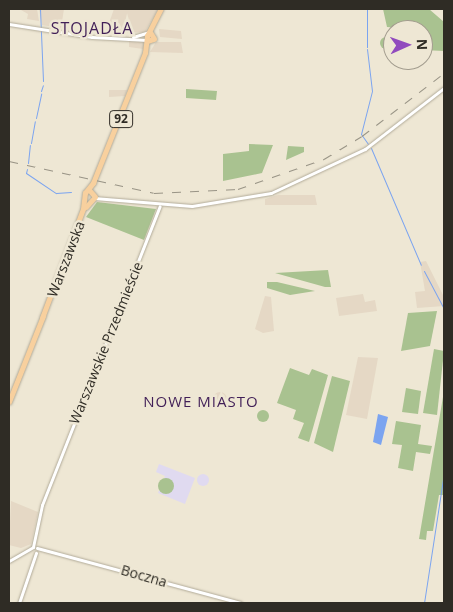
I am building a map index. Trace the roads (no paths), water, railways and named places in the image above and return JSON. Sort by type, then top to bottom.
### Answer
[{"type":"main road","name":"Warszawska","points":[[9,402],[162,10]]},
{"type":"street","points":[[131,38],[149,32],[162,10]]},
{"type":"street","points":[[9,24],[131,38],[150,38]]},
{"type":"street","points":[[91,196],[160,206],[249,199],[306,180],[370,146],[444,88]]},
{"type":"street","name":"Warszawskie Przedmieście","points":[[19,603],[34,558],[36,536],[52,480],[160,206]]},
{"type":"street","name":"Boczna","points":[[9,561],[35,550],[46,550],[241,603]]},
{"type":"water","points":[[378,414],[388,417],[381,445],[373,442]]},
{"type":"waterway","points":[[40,9],[43,81]]},
{"type":"waterway","points":[[367,9],[367,47]]},
{"type":"waterway","points":[[367,49],[372,91],[361,134],[368,144]]},
{"type":"waterway","points":[[41,91],[43,85]]},
{"type":"waterway","points":[[36,118],[41,94]]},
{"type":"waterway","points":[[31,143],[35,121]]},
{"type":"waterway","points":[[28,163],[30,145]]},
{"type":"waterway","points":[[371,148],[421,265]]},
{"type":"waterway","points":[[27,169],[26,173],[56,193],[71,192]]},
{"type":"waterway","points":[[424,271],[444,309]]},
{"type":"waterway","points":[[424,603],[444,472]]},
{"type":"railway","points":[[9,161],[154,193],[238,189],[324,159],[362,136],[444,73]]},
{"type":"district","name":"STOJADŁA","points":[[92,28]]},
{"type":"district","name":"NOWE MIASTO","points":[[201,402]]}]
